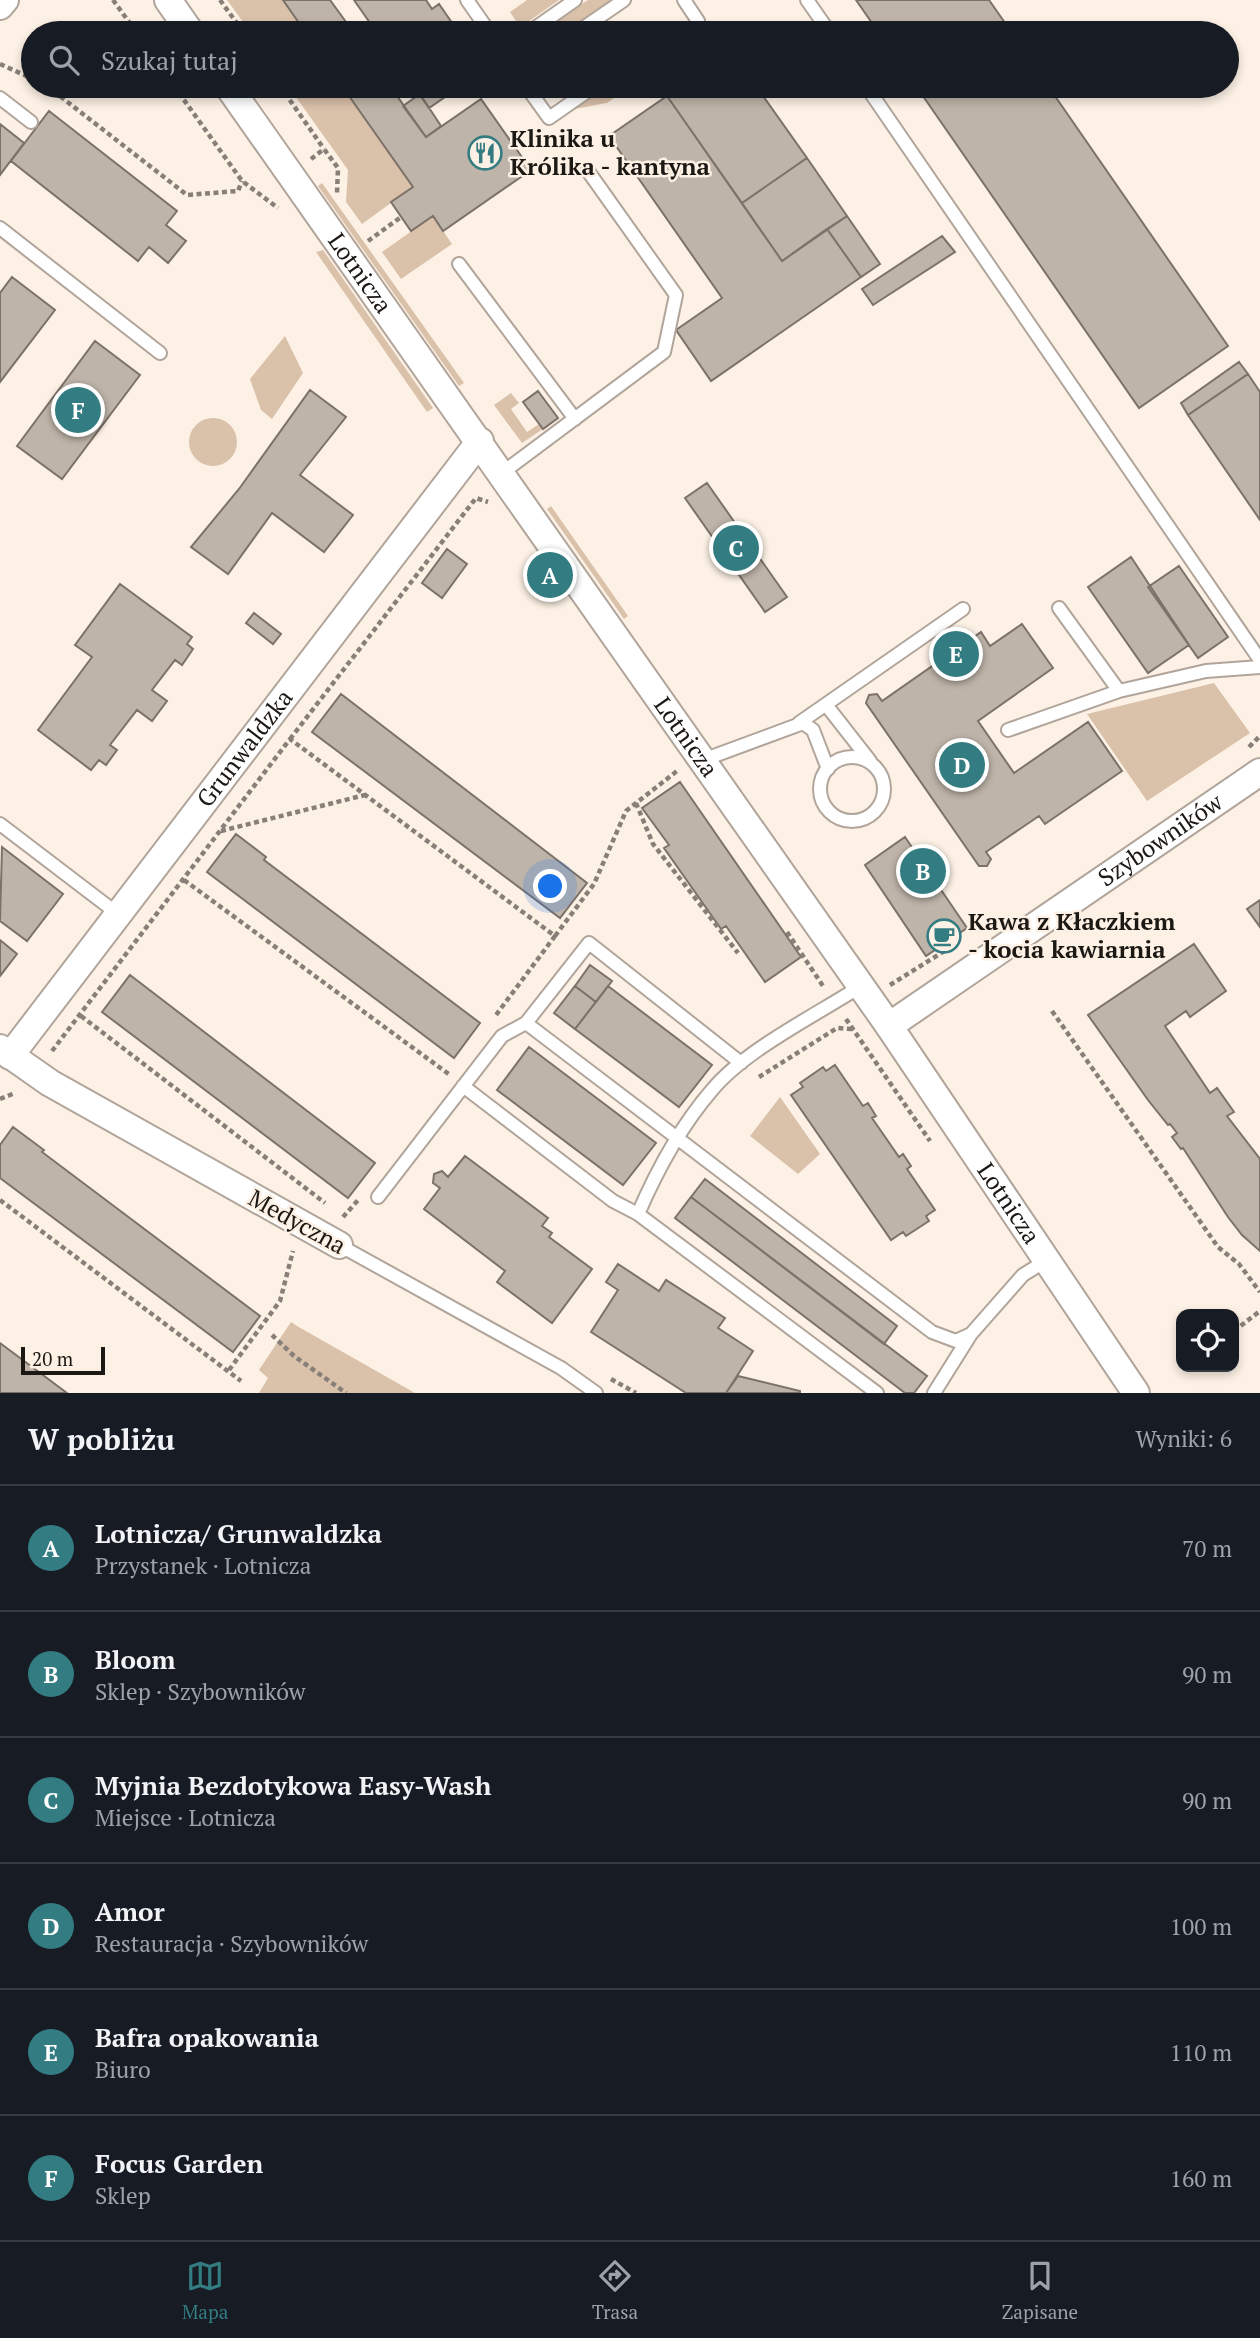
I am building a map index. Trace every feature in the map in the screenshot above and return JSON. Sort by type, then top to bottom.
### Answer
[{"type":"street","points":[[0,6],[5,0]]},
{"type":"street","points":[[168,0],[183,21]]},
{"type":"street","name":"Lotnicza","points":[[237,98],[889,1026],[1136,1393]]},
{"type":"street","name":"Grunwaldzka","points":[[3,1058],[118,914],[480,441]]},
{"type":"street","name":"Szybowników","points":[[889,1026],[1260,772]]},
{"type":"street","name":"Medyczna","points":[[3,1058],[339,1245]]},
{"type":"lane","points":[[545,21],[575,0]]},
{"type":"lane","points":[[595,21],[624,0]]},
{"type":"lane","points":[[684,0],[698,21]]},
{"type":"lane","points":[[807,0],[822,21]]},
{"type":"lane","points":[[473,2],[483,21]]},
{"type":"lane","points":[[0,97],[31,122]]},
{"type":"lane","points":[[535,98],[549,118],[578,98]]},
{"type":"lane","points":[[874,98],[1260,660]]},
{"type":"lane","points":[[502,473],[664,352],[676,295],[588,171]]},
{"type":"lane","points":[[0,228],[160,353]]},
{"type":"lane","points":[[459,264],[575,419]]},
{"type":"lane","points":[[1059,608],[1118,691]]},
{"type":"lane","points":[[703,760],[799,723],[963,609]]},
{"type":"lane","points":[[1008,730],[1118,691],[1206,671],[1260,667]]},
{"type":"lane","points":[[827,706],[872,764],[883,780],[883,798],[873,814],[855,821],[837,817],[824,804],[820,786],[828,769],[849,757],[872,764]]},
{"type":"lane","points":[[799,723],[807,724],[813,730],[828,769]]},
{"type":"lane","points":[[0,824],[118,914]]},
{"type":"lane","points":[[378,1197],[502,1036],[526,1023],[589,943],[741,1063]]},
{"type":"lane","points":[[638,1214],[677,1138],[712,1089],[741,1063],[861,986]]},
{"type":"lane","points":[[526,1023],[932,1332],[956,1341],[971,1334]]},
{"type":"lane","points":[[463,1086],[613,1200],[638,1214],[877,1393]]},
{"type":"lane","name":"Medyczna","points":[[339,1245],[561,1368],[596,1393]]},
{"type":"lane","points":[[934,1393],[971,1334],[1023,1275],[1047,1260]]},
{"type":"path","points":[[113,0],[128,21]]},
{"type":"path","points":[[220,0],[235,21]]},
{"type":"path","points":[[0,64],[21,74]]},
{"type":"path","points":[[62,98],[187,195],[238,191],[242,181]]},
{"type":"path","points":[[183,98],[242,181],[252,185],[282,212]]},
{"type":"path","points":[[288,98],[324,149]]},
{"type":"path","points":[[367,242],[401,217]]},
{"type":"path","points":[[361,1196],[344,1218],[81,1016],[476,498],[492,503]]},
{"type":"path","points":[[290,739],[555,936]]},
{"type":"path","points":[[491,1022],[594,884],[626,811],[678,771],[670,760]]},
{"type":"path","points":[[221,831],[366,795]]},
{"type":"path","points":[[636,803],[653,844],[738,953]]},
{"type":"path","points":[[184,880],[451,1076]]},
{"type":"path","points":[[1052,1011],[1218,1247],[1239,1264],[1260,1292]]},
{"type":"path","points":[[752,1082],[837,1028],[852,1029]]},
{"type":"path","points":[[443,1086],[459,1065]]},
{"type":"path","points":[[0,1099],[24,1090]]},
{"type":"path","points":[[0,1200],[241,1381]]},
{"type":"path","points":[[229,1370],[280,1301],[293,1250],[286,1246]]},
{"type":"path","points":[[1239,1327],[1260,1311]]},
{"type":"path","points":[[272,1335],[294,1356],[346,1393]]},
{"type":"shaded area","points":[[227,0],[283,0],[298,21],[242,21]]},
{"type":"shaded area","points":[[527,0],[559,0],[529,21],[516,21],[510,12]]},
{"type":"shaded area","points":[[588,0],[612,0],[581,21],[555,21]]},
{"type":"shaded area","points":[[297,98],[350,98],[413,187],[362,224],[346,202],[348,170]]},
{"type":"shaded area","points":[[590,98],[614,98],[607,103],[574,109]]},
{"type":"shaded area","points":[[322,183],[464,383],[459,386],[318,186]]},
{"type":"shaded area","points":[[433,216],[452,244],[401,279],[382,252]]},
{"type":"shaded area","points":[[323,250],[433,408],[427,412],[316,252]]},
{"type":"shaded area","points":[[285,336],[303,373],[272,419],[261,410],[250,379]]},
{"type":"shaded area","points":[[511,393],[519,403],[511,409],[527,432],[539,424],[543,429],[522,443],[494,405]]},
{"type":"shaded area","points":[[213,418],[230,425],[237,442],[230,459],[213,466],[196,459],[189,442],[196,425]]},
{"type":"shaded area","points":[[551,506],[628,616],[624,619],[547,509]]},
{"type":"shaded area","points":[[1214,683],[1250,733],[1147,801],[1087,714]]},
{"type":"shaded area","points":[[780,1097],[820,1154],[798,1174],[750,1136]]},
{"type":"shaded area","points":[[291,1322],[415,1393],[259,1393],[268,1378],[259,1370]]},
{"type":"building","points":[[283,0],[330,0],[345,21],[298,21]]},
{"type":"building","points":[[354,0],[426,0],[432,9],[439,4],[451,21],[369,21]]},
{"type":"building","points":[[856,0],[989,0],[1004,21],[871,21]]},
{"type":"building","points":[[350,98],[398,98],[426,137],[481,99],[531,170],[443,231],[433,216],[411,231],[391,202],[413,187]]},
{"type":"building","points":[[414,98],[423,98],[441,126],[426,137],[403,106]]},
{"type":"building","points":[[422,98],[444,98],[429,108]]},
{"type":"building","points":[[664,98],[668,98],[782,261],[827,229],[861,277],[711,381],[676,330],[722,298],[609,136]]},
{"type":"building","points":[[668,98],[764,98],[807,158],[742,203]]},
{"type":"building","points":[[924,98],[1056,98],[1228,346],[1139,408]]},
{"type":"building","points":[[49,111],[177,211],[166,225],[186,241],[168,263],[149,247],[138,261],[11,161]]},
{"type":"building","points":[[0,124],[24,143],[0,175]]},
{"type":"building","points":[[807,158],[847,216],[782,261],[742,203]]},
{"type":"building","points":[[847,216],[880,264],[861,277],[827,229]]},
{"type":"building","points":[[942,236],[955,252],[873,305],[862,289]]},
{"type":"building","points":[[12,277],[55,310],[0,382],[0,293]]},
{"type":"building","points":[[95,341],[140,375],[62,479],[17,446]]},
{"type":"building","points":[[1239,362],[1248,374],[1188,415],[1181,403]]},
{"type":"building","points":[[1248,374],[1260,392],[1260,520],[1188,415]]},
{"type":"building","points":[[310,390],[346,417],[300,475],[353,515],[324,552],[272,513],[228,574],[191,547],[239,489]]},
{"type":"building","points":[[538,391],[558,418],[543,429],[523,402]]},
{"type":"building","points":[[707,483],[787,597],[765,612],[685,498]]},
{"type":"building","points":[[447,549],[467,564],[442,598],[422,583]]},
{"type":"building","points":[[1131,557],[1189,645],[1148,673],[1088,587]]},
{"type":"building","points":[[1179,566],[1228,637],[1198,658],[1148,587]]},
{"type":"building","points":[[120,584],[192,637],[187,644],[193,649],[182,665],[175,660],[152,690],[167,701],[152,721],[137,710],[110,745],[117,750],[106,765],[99,760],[91,770],[38,730],[92,657],[75,645]]},
{"type":"building","points":[[254,613],[281,634],[273,644],[246,623]]},
{"type":"building","points":[[1022,624],[1053,668],[978,721],[1014,773],[1088,722],[1122,771],[1045,824],[1039,816],[986,852],[991,859],[987,866],[979,866],[866,703],[869,695],[877,694],[882,701],[981,632],[990,646]]},
{"type":"building","points":[[341,694],[587,883],[560,918],[312,732]]},
{"type":"building","points":[[680,782],[801,957],[765,982],[726,926],[721,929],[664,848],[669,845],[642,808]]},
{"type":"building","points":[[236,834],[266,857],[264,860],[480,1023],[454,1058],[207,872]]},
{"type":"building","points":[[905,837],[967,928],[926,956],[865,865]]},
{"type":"building","points":[[2,847],[63,894],[27,941],[0,921]]},
{"type":"building","points":[[1260,900],[1260,927],[1247,909]]},
{"type":"building","points":[[0,940],[17,954],[0,976]]},
{"type":"building","points":[[1194,944],[1226,991],[1190,1017],[1186,1011],[1165,1026],[1210,1093],[1217,1088],[1234,1112],[1227,1116],[1260,1159],[1260,1251],[1242,1235],[1228,1217],[1183,1148],[1181,1149],[1172,1137],[1177,1133],[1148,1100],[1088,1015]]},
{"type":"building","points":[[590,965],[612,981],[596,1002],[575,986]]},
{"type":"building","points":[[130,975],[375,1163],[348,1198],[102,1012]]},
{"type":"building","points":[[575,986],[596,1002],[575,1029],[554,1013]]},
{"type":"building","points":[[608,986],[712,1065],[679,1107],[575,1029]]},
{"type":"building","points":[[529,1047],[656,1143],[623,1185],[497,1090]]},
{"type":"building","points":[[835,1065],[863,1106],[868,1103],[876,1116],[872,1118],[899,1157],[903,1154],[911,1166],[907,1169],[935,1210],[926,1216],[929,1221],[906,1236],[903,1232],[891,1240],[791,1095],[803,1087],[800,1083],[823,1067],[826,1071]]},
{"type":"building","points":[[13,1127],[44,1150],[42,1152],[260,1316],[233,1352],[0,1178],[0,1145]]},
{"type":"building","points":[[465,1156],[548,1218],[542,1226],[552,1233],[549,1237],[592,1269],[552,1323],[497,1282],[505,1271],[424,1209],[440,1188],[433,1183],[434,1174],[442,1171],[448,1177]]},
{"type":"building","points":[[705,1179],[897,1326],[884,1344],[691,1197]]},
{"type":"building","points":[[691,1197],[927,1376],[914,1393],[905,1393],[675,1218]]},
{"type":"building","points":[[618,1264],[659,1291],[666,1280],[725,1318],[718,1328],[753,1351],[726,1393],[686,1393],[591,1332],[618,1290],[606,1282]]},
{"type":"building","points":[[0,1343],[67,1393],[0,1393]]},
{"type":"building","points":[[738,1376],[800,1391],[800,1393],[726,1393]]},
{"type":"place","name":"Klinika u Królika - kantyna","points":[[485,153]]},
{"type":"place","name":"Focus Garden","points":[[78,410]]},
{"type":"place","name":"Myjnia Bezdotykowa Easy-Wash","points":[[736,548]]},
{"type":"place","name":"Lotnicza/ Grunwaldzka","points":[[550,575]]},
{"type":"place","name":"Bafra opakowania","points":[[956,654]]},
{"type":"place","name":"Amor","points":[[962,765]]},
{"type":"place","name":"Bloom","points":[[923,871]]},
{"type":"place","name":"Kawa z Kłaczkiem - kocia kawiarnia","points":[[944,936]]}]
